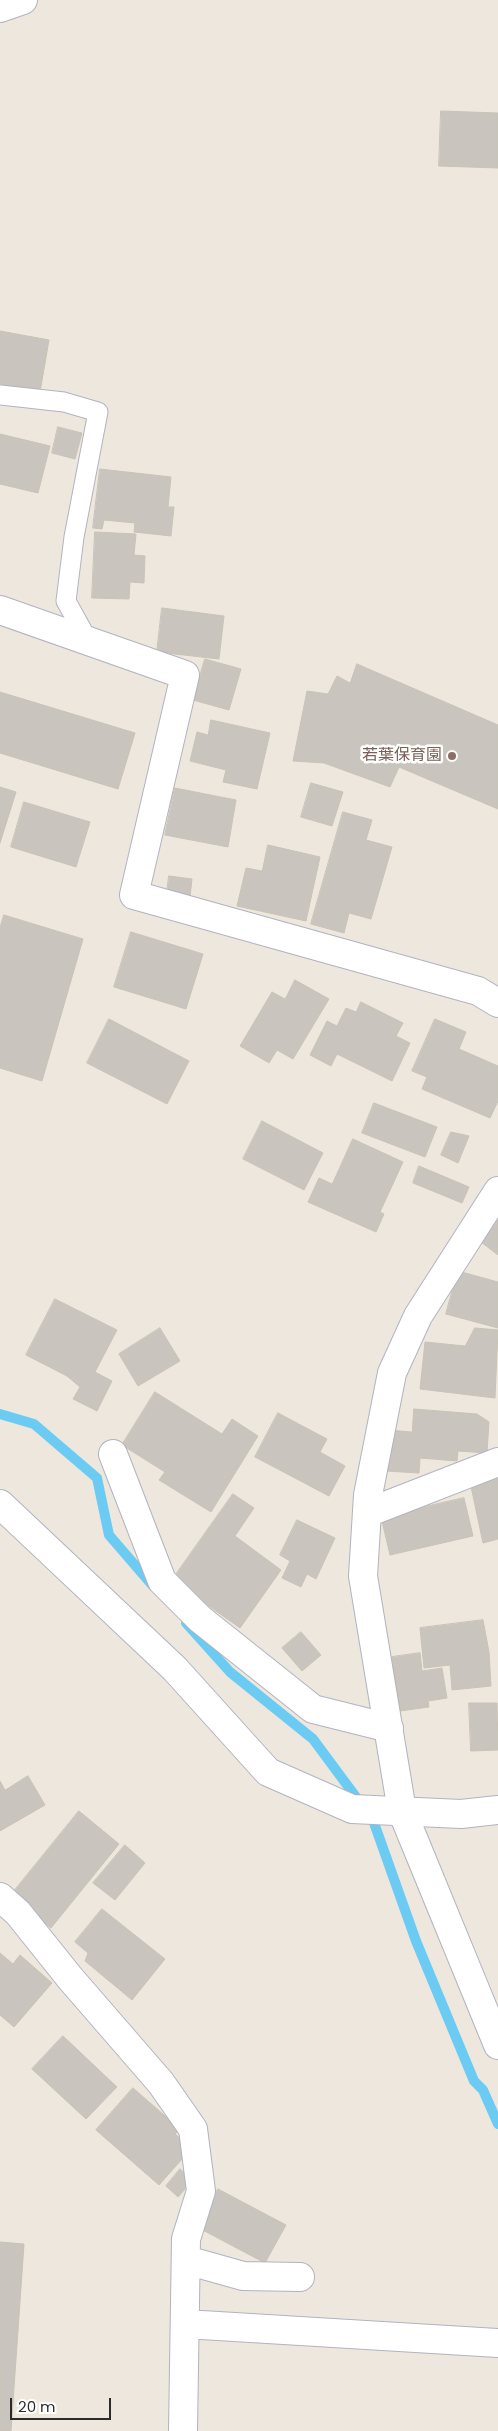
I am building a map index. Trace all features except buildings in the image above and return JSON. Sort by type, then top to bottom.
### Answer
[{"type":"street","points":[[0,8],[23,0]]},
{"type":"street","points":[[0,610],[185,675],[134,895],[478,991],[498,1003]]},
{"type":"street","points":[[498,1191],[418,1316],[392,1373],[368,1496],[363,1576],[402,1811],[498,2045]]},
{"type":"street","points":[[113,1454],[162,1581],[200,1618],[313,1709],[389,1728]]},
{"type":"street","points":[[367,1513],[498,1462]]},
{"type":"street","points":[[0,1504],[175,1669],[268,1772],[352,1809],[461,1814],[498,1810]]},
{"type":"street","points":[[0,1897],[18,1913],[70,1978],[161,2083],[193,2129],[201,2191],[186,2239],[183,2431]]},
{"type":"street","points":[[186,2260],[243,2276],[300,2277]]},
{"type":"street","points":[[184,2324],[498,2343]]},
{"type":"lane","points":[[0,395],[64,402],[98,412],[74,537],[66,601],[87,639]]},
{"type":"waterway","points":[[0,1414],[34,1424],[97,1478],[109,1535],[153,1586]]},
{"type":"waterway","points":[[186,1623],[230,1672],[313,1739],[373,1820],[416,1941],[474,2081],[483,2090],[498,2124]]},
{"type":"place","name":"若葉保育園","points":[[452,756]]}]
